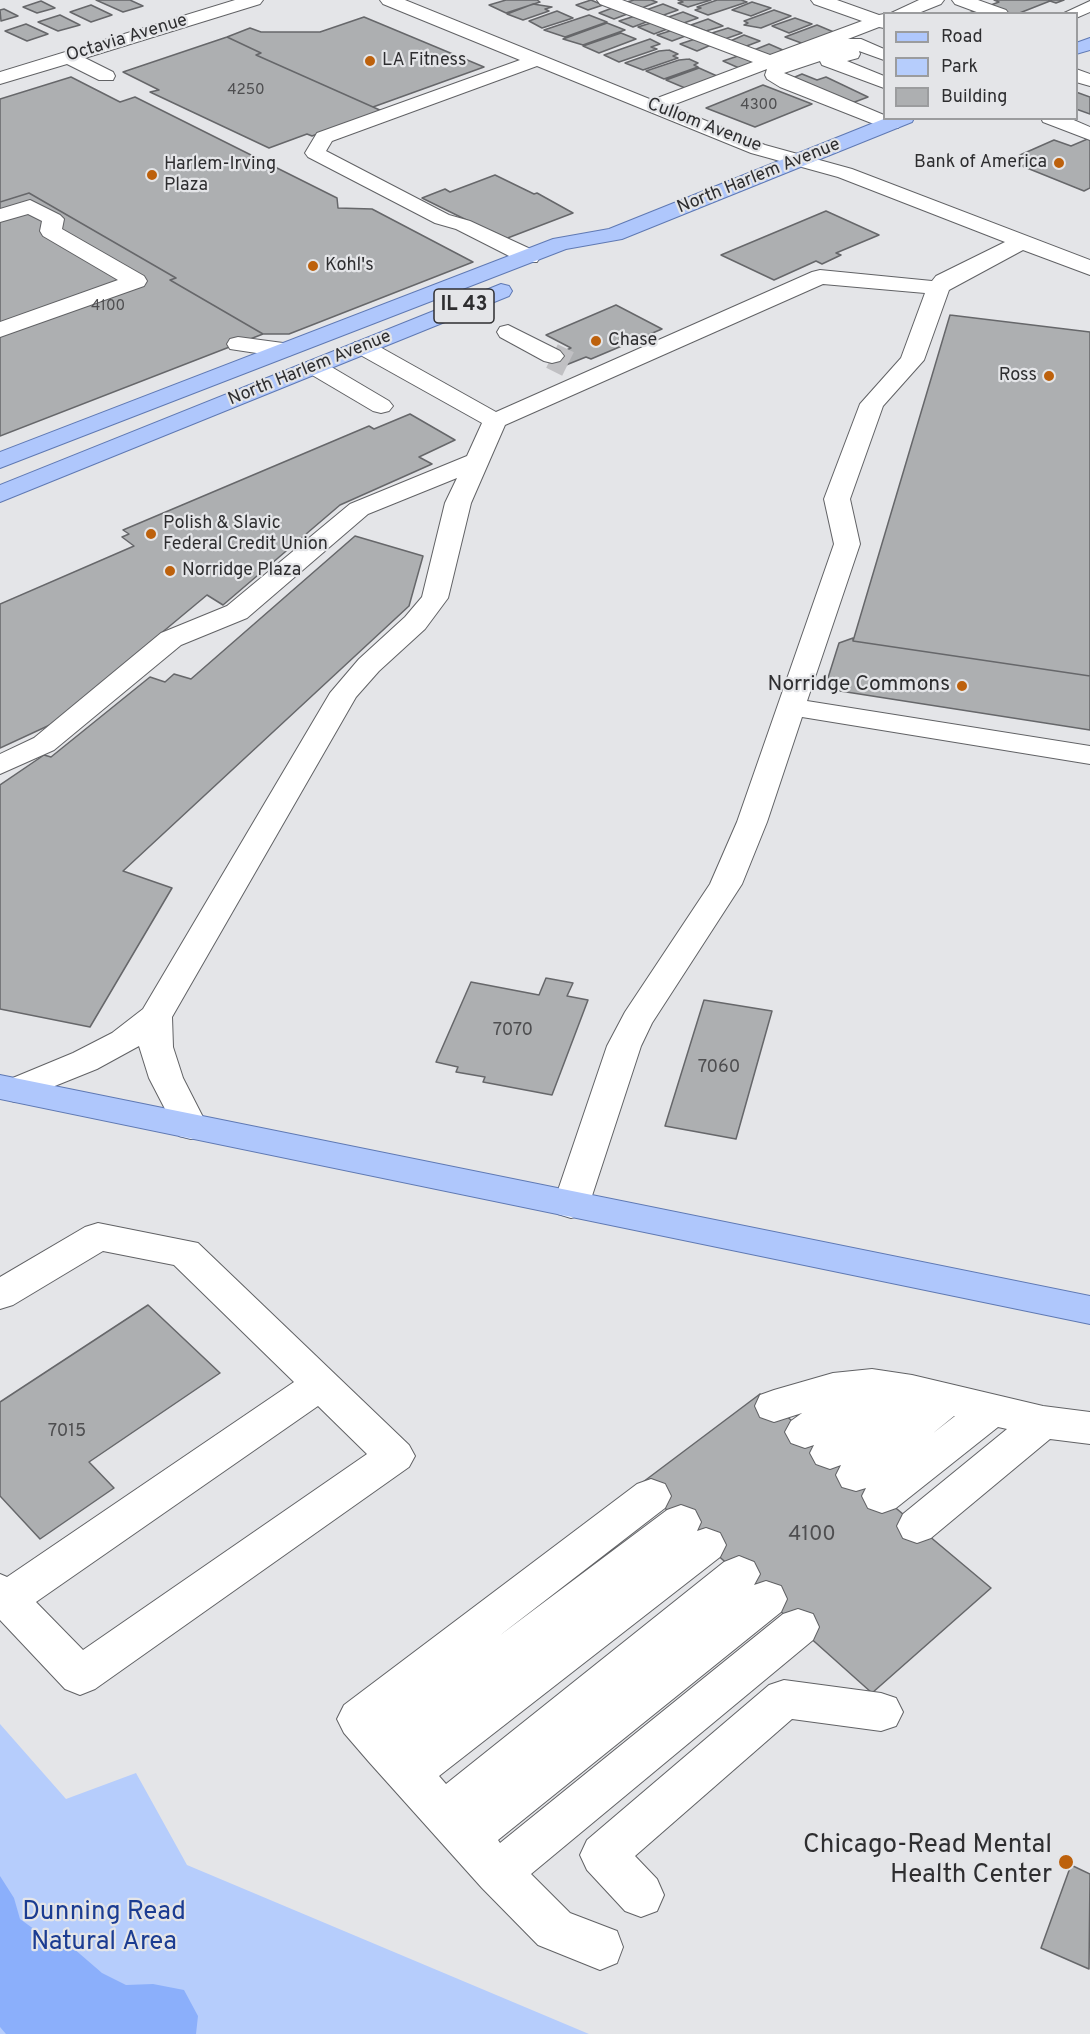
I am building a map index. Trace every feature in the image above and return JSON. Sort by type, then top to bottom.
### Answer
[{"type":"main road","name":"North Harlem Avenue","points":[[545,270],[561,244],[614,234],[898,121]]},
{"type":"main road","name":"North Harlem Avenue","points":[[0,494],[315,367],[545,270],[588,256],[614,234]]},
{"type":"main road","name":"North Harlem Avenue","points":[[0,461],[505,266],[545,270]]},
{"type":"main road","points":[[283,350],[315,367]]},
{"type":"main road","points":[[6,1092],[191,1127],[1090,1310]]},
{"type":"street","name":"Octavia Avenue","points":[[0,78],[254,0]]},
{"type":"street","name":"Cullom Avenue","points":[[389,0],[759,149],[845,173],[1090,268]]},
{"type":"street","points":[[606,0],[771,62]]},
{"type":"street","points":[[820,0],[883,21]]},
{"type":"street","points":[[911,12],[949,6],[987,12]]},
{"type":"street","points":[[1076,12],[1090,6]]},
{"type":"street","points":[[652,106],[883,21]]},
{"type":"street","points":[[876,52],[854,43],[777,69],[774,75],[787,83],[883,116]]},
{"type":"street","points":[[876,52],[829,61],[883,81]]},
{"type":"street","points":[[68,57],[106,76]]},
{"type":"street","points":[[537,60],[324,137],[315,153],[442,219],[463,225],[545,270]]},
{"type":"street","points":[[1055,120],[1090,134]]},
{"type":"street","points":[[0,216],[30,206],[53,219],[51,231],[136,281],[0,330]]},
{"type":"street","points":[[442,219],[447,236],[505,266]]},
{"type":"street","points":[[571,1205],[624,1046],[637,1020],[686,949],[726,884],[752,822],[847,544],[837,498],[872,404],[912,360],[938,288],[944,281],[1024,241]]},
{"type":"street","points":[[6,1092],[85,1061],[124,1041],[155,1017],[344,693],[369,665],[415,623],[435,598],[458,503],[495,421],[820,277],[938,288]]},
{"type":"street","points":[[508,332],[593,378]]},
{"type":"street","points":[[237,344],[283,350]]},
{"type":"street","points":[[363,347],[495,421]]},
{"type":"street","points":[[315,367],[381,406]]},
{"type":"street","points":[[0,765],[44,744],[171,639],[237,612],[358,509],[477,460]]},
{"type":"street","points":[[790,707],[1090,755]]},
{"type":"street","points":[[155,1017],[156,1047],[166,1078],[191,1127]]},
{"type":"street","points":[[0,1295],[98,1237],[185,1253],[321,1384],[395,1456],[80,1676],[4,1595],[321,1384]]},
{"type":"street","points":[[843,1464],[872,1384]]},
{"type":"street","points":[[774,1406],[833,1388],[872,1384],[930,1394],[1043,1422],[1090,1428]]},
{"type":"street","points":[[843,1464],[930,1394]]},
{"type":"street","points":[[843,1464],[992,1409]]},
{"type":"street","points":[[917,1526],[1043,1422]]},
{"type":"street","points":[[397,1760],[679,1521],[359,1719],[498,1873],[554,1929],[600,1947]]},
{"type":"street","points":[[456,1825],[752,1587]]},
{"type":"street","points":[[498,1873],[798,1627]]},
{"type":"street","points":[[641,1895],[603,1855],[784,1699],[881,1712]]},
{"type":"green space","name":"Dunning Read Natural Area","points":[[0,1724],[66,1799],[136,1773],[187,1865],[589,2034],[0,2034]]},
{"type":"shaded area","points":[[0,1876],[14,1898],[20,1919],[42,1935],[73,1948],[102,1973],[126,1985],[153,1984],[184,1990],[198,2016],[196,2034],[6,2034],[0,2027]]},
{"type":"building","points":[[96,0],[130,0],[143,6],[123,12]]},
{"type":"building","points":[[506,0],[537,0],[540,2],[506,13],[489,5]]},
{"type":"building","points":[[591,0],[603,5],[588,10],[576,5]]},
{"type":"building","points":[[634,0],[657,2],[642,8],[627,2]]},
{"type":"building","points":[[678,0],[711,0],[688,7],[678,3],[683,2]]},
{"type":"building","points":[[717,0],[747,2],[708,15],[695,10],[701,8],[697,7]]},
{"type":"building","points":[[994,0],[1064,0],[1056,3],[1050,1],[1022,12],[972,12],[999,2]]},
{"type":"building","points":[[41,1],[55,8],[37,13],[23,7]]},
{"type":"building","points":[[752,2],[771,8],[751,16],[732,10]]},
{"type":"building","points":[[533,4],[552,7],[545,9],[549,11],[523,20],[507,14]]},
{"type":"building","points":[[663,4],[678,10],[661,16],[646,10]]},
{"type":"building","points":[[91,5],[112,15],[91,22],[70,12]]},
{"type":"building","points":[[615,7],[630,13],[614,19],[599,13]]},
{"type":"building","points":[[4,9],[18,16],[1,21],[0,10]]},
{"type":"building","points":[[774,10],[791,16],[761,28],[744,25],[748,23],[744,21]]},
{"type":"building","points":[[557,11],[573,18],[542,28],[529,21]]},
{"type":"building","points":[[683,12],[698,18],[681,24],[666,18]]},
{"type":"building","points":[[60,15],[80,25],[58,31],[38,22]]},
{"type":"building","points":[[589,15],[607,22],[565,37],[544,30]]},
{"type":"building","points":[[635,16],[649,21],[633,27],[619,21]]},
{"type":"building","name":"LA Fitness","points":[[364,17],[484,67],[373,107],[256,55],[261,53],[227,37],[250,28],[261,32],[320,32]]},
{"type":"building","points":[[795,18],[812,24],[789,33],[772,26]]},
{"type":"building","points":[[708,19],[723,26],[706,31],[691,25]]},
{"type":"building","points":[[654,22],[670,28],[654,34],[638,27]]},
{"type":"building","points":[[607,23],[625,30],[583,45],[563,39]]},
{"type":"building","points":[[26,24],[48,34],[27,41],[5,31]]},
{"type":"building","points":[[817,25],[836,33],[804,44],[785,37]]},
{"type":"building","points":[[728,28],[742,33],[725,39],[712,33]]},
{"type":"building","points":[[673,30],[688,35],[672,41],[657,35]]},
{"type":"building","points":[[621,33],[636,39],[599,53],[583,46]]},
{"type":"building","points":[[744,35],[760,41],[744,47],[728,42]]},
{"type":"building","points":[[227,37],[261,53],[256,55],[382,111],[312,136],[307,134],[269,148],[150,92],[159,90],[123,72]]},
{"type":"building","points":[[650,39],[660,44],[651,47],[657,49],[619,62],[604,55]]},
{"type":"building","points":[[695,39],[711,45],[697,51],[680,44]]},
{"type":"building","points":[[769,44],[785,51],[770,56],[754,50]]},
{"type":"building","points":[[669,50],[678,54],[673,56],[678,58],[643,70],[625,63],[659,51]]},
{"type":"building","points":[[738,56],[754,62],[739,68],[723,61]]},
{"type":"building","points":[[689,59],[698,63],[694,65],[698,67],[664,79],[646,71],[679,60]]},
{"type":"building","points":[[699,68],[717,76],[685,88],[666,80]]},
{"type":"building","points":[[802,74],[817,80],[826,77],[868,97],[852,103],[788,80]]},
{"type":"building","points":[[71,77],[120,102],[135,97],[337,198],[338,208],[372,209],[473,262],[289,334],[263,334],[170,280],[176,278],[29,193],[0,202],[0,99]]},
{"type":"building","points":[[763,85],[812,104],[755,127],[706,108]]},
{"type":"building","points":[[1078,93],[1090,97],[1090,114],[1078,110]]},
{"type":"building","name":"Bank of America","points":[[1090,138],[1090,188],[1084,191],[1022,166],[1035,160],[1020,155],[1054,140],[1071,146]]},
{"type":"building","points":[[495,175],[534,194],[537,193],[573,213],[505,239],[422,198],[445,189],[450,192]]},
{"type":"building","points":[[29,193],[176,278],[170,280],[263,334],[0,436],[0,202]]},
{"type":"building","points":[[826,211],[879,235],[836,253],[841,255],[822,264],[816,261],[774,280],[721,255]]},
{"type":"building","name":"Chase","points":[[616,305],[662,329],[591,359],[586,357],[561,367],[546,359],[571,348],[546,335]]},
{"type":"building","points":[[950,315],[1090,332],[1090,676],[853,641]]},
{"type":"building","name":"Norridge Plaza","points":[[410,414],[455,440],[419,457],[432,464],[340,505],[223,605],[207,595],[52,724],[0,748],[0,604],[134,546],[122,537],[129,534],[123,530],[369,426],[374,429]]},
{"type":"building","points":[[355,536],[423,556],[409,606],[123,871],[172,888],[90,1027],[0,1009],[0,785],[44,755],[51,757],[150,677],[165,682],[174,674],[191,679]]},
{"type":"building","name":"Norridge Commons","points":[[853,638],[853,641],[1090,676],[1090,730],[840,691],[827,681],[839,643]]},
{"type":"building","points":[[546,978],[573,983],[567,996],[588,1000],[552,1095],[483,1082],[485,1077],[456,1072],[458,1067],[436,1062],[471,982],[539,995]]},
{"type":"building","points":[[704,1000],[772,1011],[736,1139],[665,1126]]},
{"type":"building","points":[[148,1305],[220,1373],[89,1462],[114,1488],[40,1539],[0,1496],[0,1402]]},
{"type":"building","points":[[760,1394],[991,1588],[872,1693],[639,1485]]},
{"type":"building","points":[[1071,1865],[1090,1874],[1089,1969],[1041,1948]]},
{"type":"tunnel","points":[[552,356],[568,364]]},
{"type":"place","name":"LA Fitness","points":[[370,61]]},
{"type":"place","name":"Bank of America","points":[[1059,163]]},
{"type":"place","name":"Harlem-Irving Plaza","points":[[152,175]]},
{"type":"place","name":"Kohl's","points":[[313,266]]},
{"type":"place","name":"Chase","points":[[596,341]]},
{"type":"place","name":"Ross","points":[[1049,376]]},
{"type":"place","name":"Polish & Slavic Federal Credit Union","points":[[151,534]]},
{"type":"place","name":"Norridge Plaza","points":[[170,571]]},
{"type":"place","name":"Norridge Commons","points":[[962,686]]},
{"type":"place","name":"Chicago-Read Mental Health Center","points":[[1066,1862]]}]
